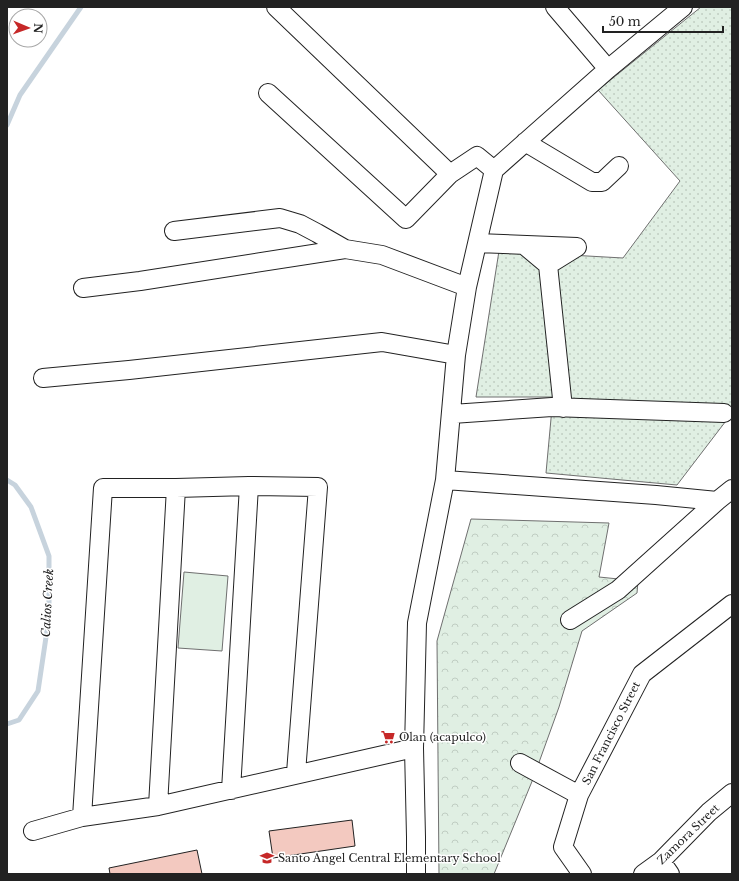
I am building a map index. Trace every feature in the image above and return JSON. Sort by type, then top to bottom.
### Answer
[{"type":"street","points":[[276,7],[450,174]]},
{"type":"street","points":[[555,7],[608,69]]},
{"type":"street","points":[[416,874],[414,748],[417,623],[445,480],[456,355],[467,287],[494,170],[608,69],[683,7]]},
{"type":"street","points":[[268,93],[406,219],[450,174],[477,156],[494,170]]},
{"type":"street","points":[[525,142],[592,182],[597,183],[605,180],[619,166]]},
{"type":"street","points":[[174,231],[280,218],[300,224],[345,249]]},
{"type":"street","points":[[477,243],[577,247],[548,265]]},
{"type":"street","points":[[524,245],[548,265],[563,408]]},
{"type":"street","points":[[83,288],[140,281],[345,249],[382,255],[467,287]]},
{"type":"street","points":[[43,378],[382,342],[456,355]]},
{"type":"street","points":[[452,414],[563,408],[724,413]]},
{"type":"street","points":[[445,480],[656,494],[717,501]]},
{"type":"street","points":[[82,817],[103,488],[249,486],[318,487],[296,773]]},
{"type":"street","points":[[231,790],[249,486]]},
{"type":"street","points":[[158,806],[176,488]]},
{"type":"street","points":[[570,620],[618,590],[732,489]]},
{"type":"street","name":"San Francisco Street","points":[[582,874],[563,847],[579,795],[642,674],[732,604]]},
{"type":"street","points":[[32,831],[82,817],[158,806],[231,790],[296,773],[414,748]]},
{"type":"street","points":[[520,763],[579,795]]},
{"type":"street","name":"Zamora Street","points":[[643,874],[666,867],[709,812],[732,793]]},
{"type":"green space","points":[[701,7],[732,7],[732,413],[677,485],[546,473],[553,397],[476,397],[499,251],[623,258],[680,181],[598,90]]},
{"type":"green space","points":[[471,519],[609,523],[599,577],[638,581],[637,593],[582,631],[559,707],[533,779],[494,874],[439,874],[437,641]]},
{"type":"green space","points":[[184,572],[228,576],[222,651],[178,648]]},
{"type":"building","points":[[352,820],[355,846],[273,858],[269,831]]},
{"type":"building","points":[[197,850],[202,874],[110,874],[109,868]]},
{"type":"waterway","name":"Calios Creek","points":[[7,125],[20,95],[81,7]]},
{"type":"waterway","name":"Calios Creek","points":[[7,480],[15,485],[31,507],[49,556],[49,617],[38,691],[19,720],[7,724]]},
{"type":"place","name":"Olan (acapulco)","points":[[388,737]]},
{"type":"place","name":"Santo Angel Central Elementary School","points":[[267,858]]}]
